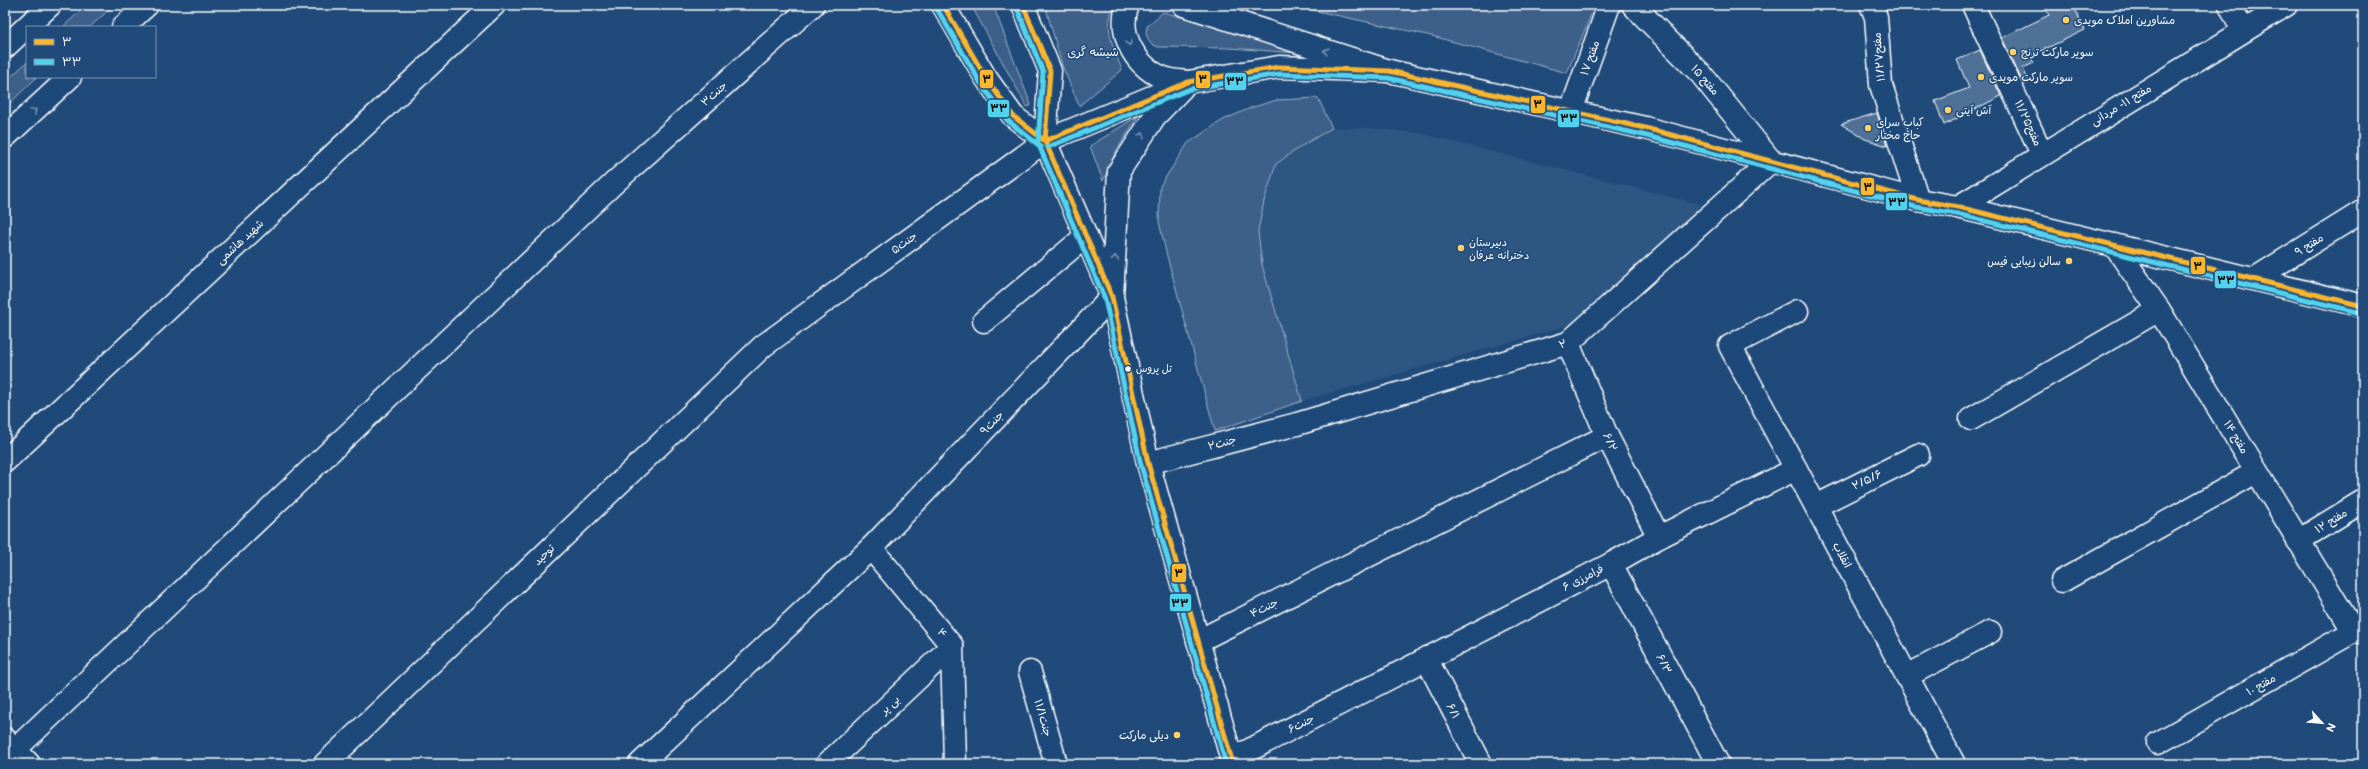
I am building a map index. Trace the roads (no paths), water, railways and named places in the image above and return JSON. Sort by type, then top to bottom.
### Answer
[{"type":"street","points":[[28,26],[50,5]]},
{"type":"street","points":[[124,26],[147,5]]},
{"type":"street","name":"شهید هاشمی","points":[[5,461],[494,5]]},
{"type":"street","name":"جنت۳","points":[[14,752],[614,183],[813,5]]},
{"type":"street","points":[[943,5],[986,78],[1013,116],[1045,141]]},
{"type":"street","points":[[1023,5],[1050,71],[1045,141],[1112,297],[1148,463],[1233,761]]},
{"type":"street","points":[[1128,5],[1125,32],[1132,52],[1147,69],[1167,79],[1188,82],[1279,67],[1389,71]]},
{"type":"street","points":[[1184,5],[1389,71],[1645,128],[1918,200],[1958,207],[2363,306]]},
{"type":"street","name":"مفتح ۱۷","points":[[1571,111],[1609,5]]},
{"type":"street","name":"مفتح ۱۵","points":[[1633,5],[1701,74],[1771,161]]},
{"type":"street","name":"مفتح۱۱/۲۷","points":[[1871,5],[1876,17],[1881,85],[1918,200]]},
{"type":"street","name":"مفتح۱۱/۲۵","points":[[1973,5],[2042,154]]},
{"type":"street","points":[[2230,5],[2243,31]]},
{"type":"street","name":"مفتح ۱۱- مردانی","points":[[1958,207],[2286,5]]},
{"type":"street","points":[[5,47],[26,27]]},
{"type":"street","points":[[5,137],[69,78]]},
{"type":"street","points":[[1112,297],[1119,171],[1154,116],[1188,82]]},
{"type":"street","name":"جنت۵","points":[[763,346],[1045,141],[1188,82]]},
{"type":"street","name":"۲","points":[[1297,424],[1568,343],[1771,161]]},
{"type":"street","name":"مفتح ۹","points":[[2254,279],[2363,211]]},
{"type":"street","points":[[984,321],[1086,236]]},
{"type":"street","name":"مفتح ۱۴","points":[[2114,245],[2159,310],[2298,541],[2358,629]]},
{"type":"street","name":"جنت۹","points":[[640,764],[871,548],[1112,297]]},
{"type":"street","points":[[1971,418],[2159,310]]},
{"type":"street","name":"انقلاب","points":[[1797,311],[1730,346],[1954,764]]},
{"type":"street","name":"۶/۲","points":[[1568,343],[1607,436],[1659,537]]},
{"type":"street","name":"توحید","points":[[325,764],[763,346]]},
{"type":"street","name":"جنت۲","points":[[1148,463],[1297,424]]},
{"type":"street","name":"جنت۴","points":[[1198,641],[1607,436]]},
{"type":"street","name":"۲/۵/۶","points":[[1816,506],[1918,455]]},
{"type":"street","name":"فرامرزی ۶","points":[[1370,689],[1426,658],[1611,564],[1659,537],[1796,469]]},
{"type":"street","points":[[2062,581],[2256,472]]},
{"type":"street","name":"مفتح ۱۲","points":[[2298,541],[2363,501]]},
{"type":"street","name":"۴","points":[[871,548],[952,646],[955,764]]},
{"type":"street","name":"۶/۳","points":[[1611,564],[1718,764]]},
{"type":"street","name":"مفتح ۱۰","points":[[2158,743],[2358,629]]},
{"type":"street","points":[[1907,676],[1990,632]]},
{"type":"street","name":"بی پر","points":[[827,764],[952,646]]},
{"type":"street","name":"۶/۱","points":[[1426,658],[1481,764]]},
{"type":"street","name":"جنت۱۱/۱","points":[[1030,672],[1056,764]]},
{"type":"street","name":"جنت۶","points":[[1233,761],[1370,689]]},
{"type":"place","name":"مشاورین املاک مویدی","points":[[2066,20]]},
{"type":"place","name":"سوپر مارکت ترنج","points":[[2013,52]]},
{"type":"place","name":"سوپر مارکت مویدی","points":[[1981,77]]},
{"type":"place","name":"آش آیتی","points":[[1948,110]]},
{"type":"place","name":"کباب سرای حاج مختار","points":[[1868,128]]},
{"type":"place","name":"دبیرستان دخترانه عرفان","points":[[1461,248]]},
{"type":"place","name":"سالن زیبایی فیس","points":[[2069,261]]},
{"type":"place","name":"تل پروس","points":[[1128,369]]},
{"type":"place","name":"دیلی مارکت","points":[[1177,735]]},
{"type":"district","name":"شیشه گری","points":[[1093,52]]}]
